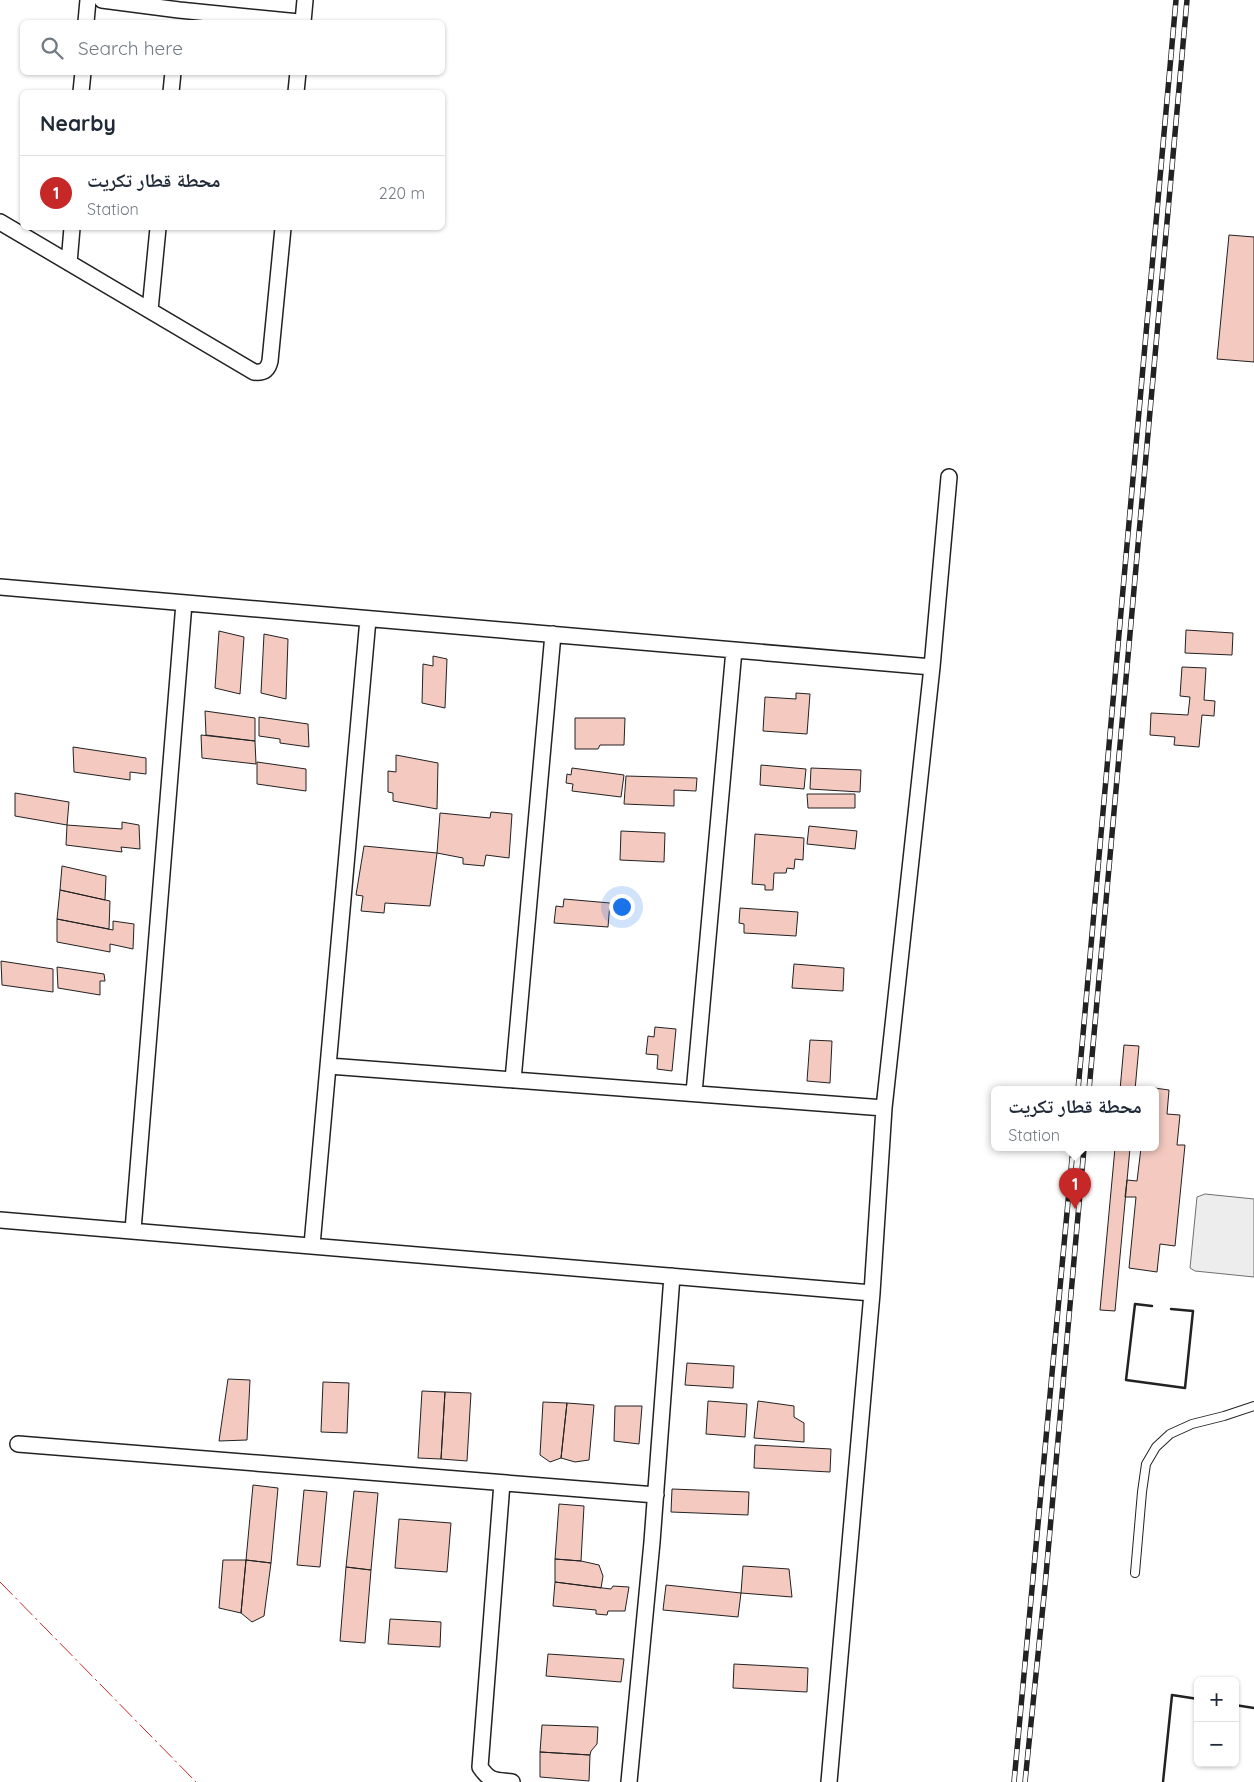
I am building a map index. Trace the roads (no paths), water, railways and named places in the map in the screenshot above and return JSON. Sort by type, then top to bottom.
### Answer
[{"type":"street","points":[[86,20],[88,0]]},
{"type":"street","points":[[102,0],[179,16],[260,20]]},
{"type":"street","points":[[301,20],[305,0]]},
{"type":"street","points":[[81,90],[83,75]]},
{"type":"street","points":[[171,90],[173,75]]},
{"type":"street","points":[[296,90],[298,75]]},
{"type":"street","points":[[0,222],[254,372],[260,373],[269,367],[270,361],[283,230]]},
{"type":"street","points":[[69,263],[72,230]]},
{"type":"street","points":[[150,310],[158,230]]},
{"type":"street","points":[[829,1782],[872,1293],[884,1108],[932,668],[949,477]]},
{"type":"street","points":[[0,587],[932,668]]},
{"type":"street","points":[[133,1230],[184,602]]},
{"type":"street","points":[[312,1246],[368,619]]},
{"type":"street","points":[[513,1080],[553,634]]},
{"type":"street","points":[[694,1093],[734,650]]},
{"type":"street","points":[[329,1066],[884,1108]]},
{"type":"street","points":[[0,1220],[872,1293]]},
{"type":"street","points":[[629,1782],[656,1495],[672,1276]]},
{"type":"street","points":[[18,1444],[656,1495]]},
{"type":"street","points":[[502,1483],[480,1766],[486,1776],[492,1780],[512,1782]]},
{"type":"lane","points":[[1136,1573],[1146,1464],[1156,1447],[1170,1434],[1192,1424],[1254,1406]]},
{"type":"railway","points":[[1078,1086],[1176,0]]},
{"type":"railway","points":[[1089,1086],[1187,0]]},
{"type":"railway","points":[[1014,1782],[1073,1151]]},
{"type":"railway","points":[[1025,1782],[1045,1586],[1084,1151]]},
{"type":"place","name":"محطة قطار تكريت","points":[[1075,1209]]}]
